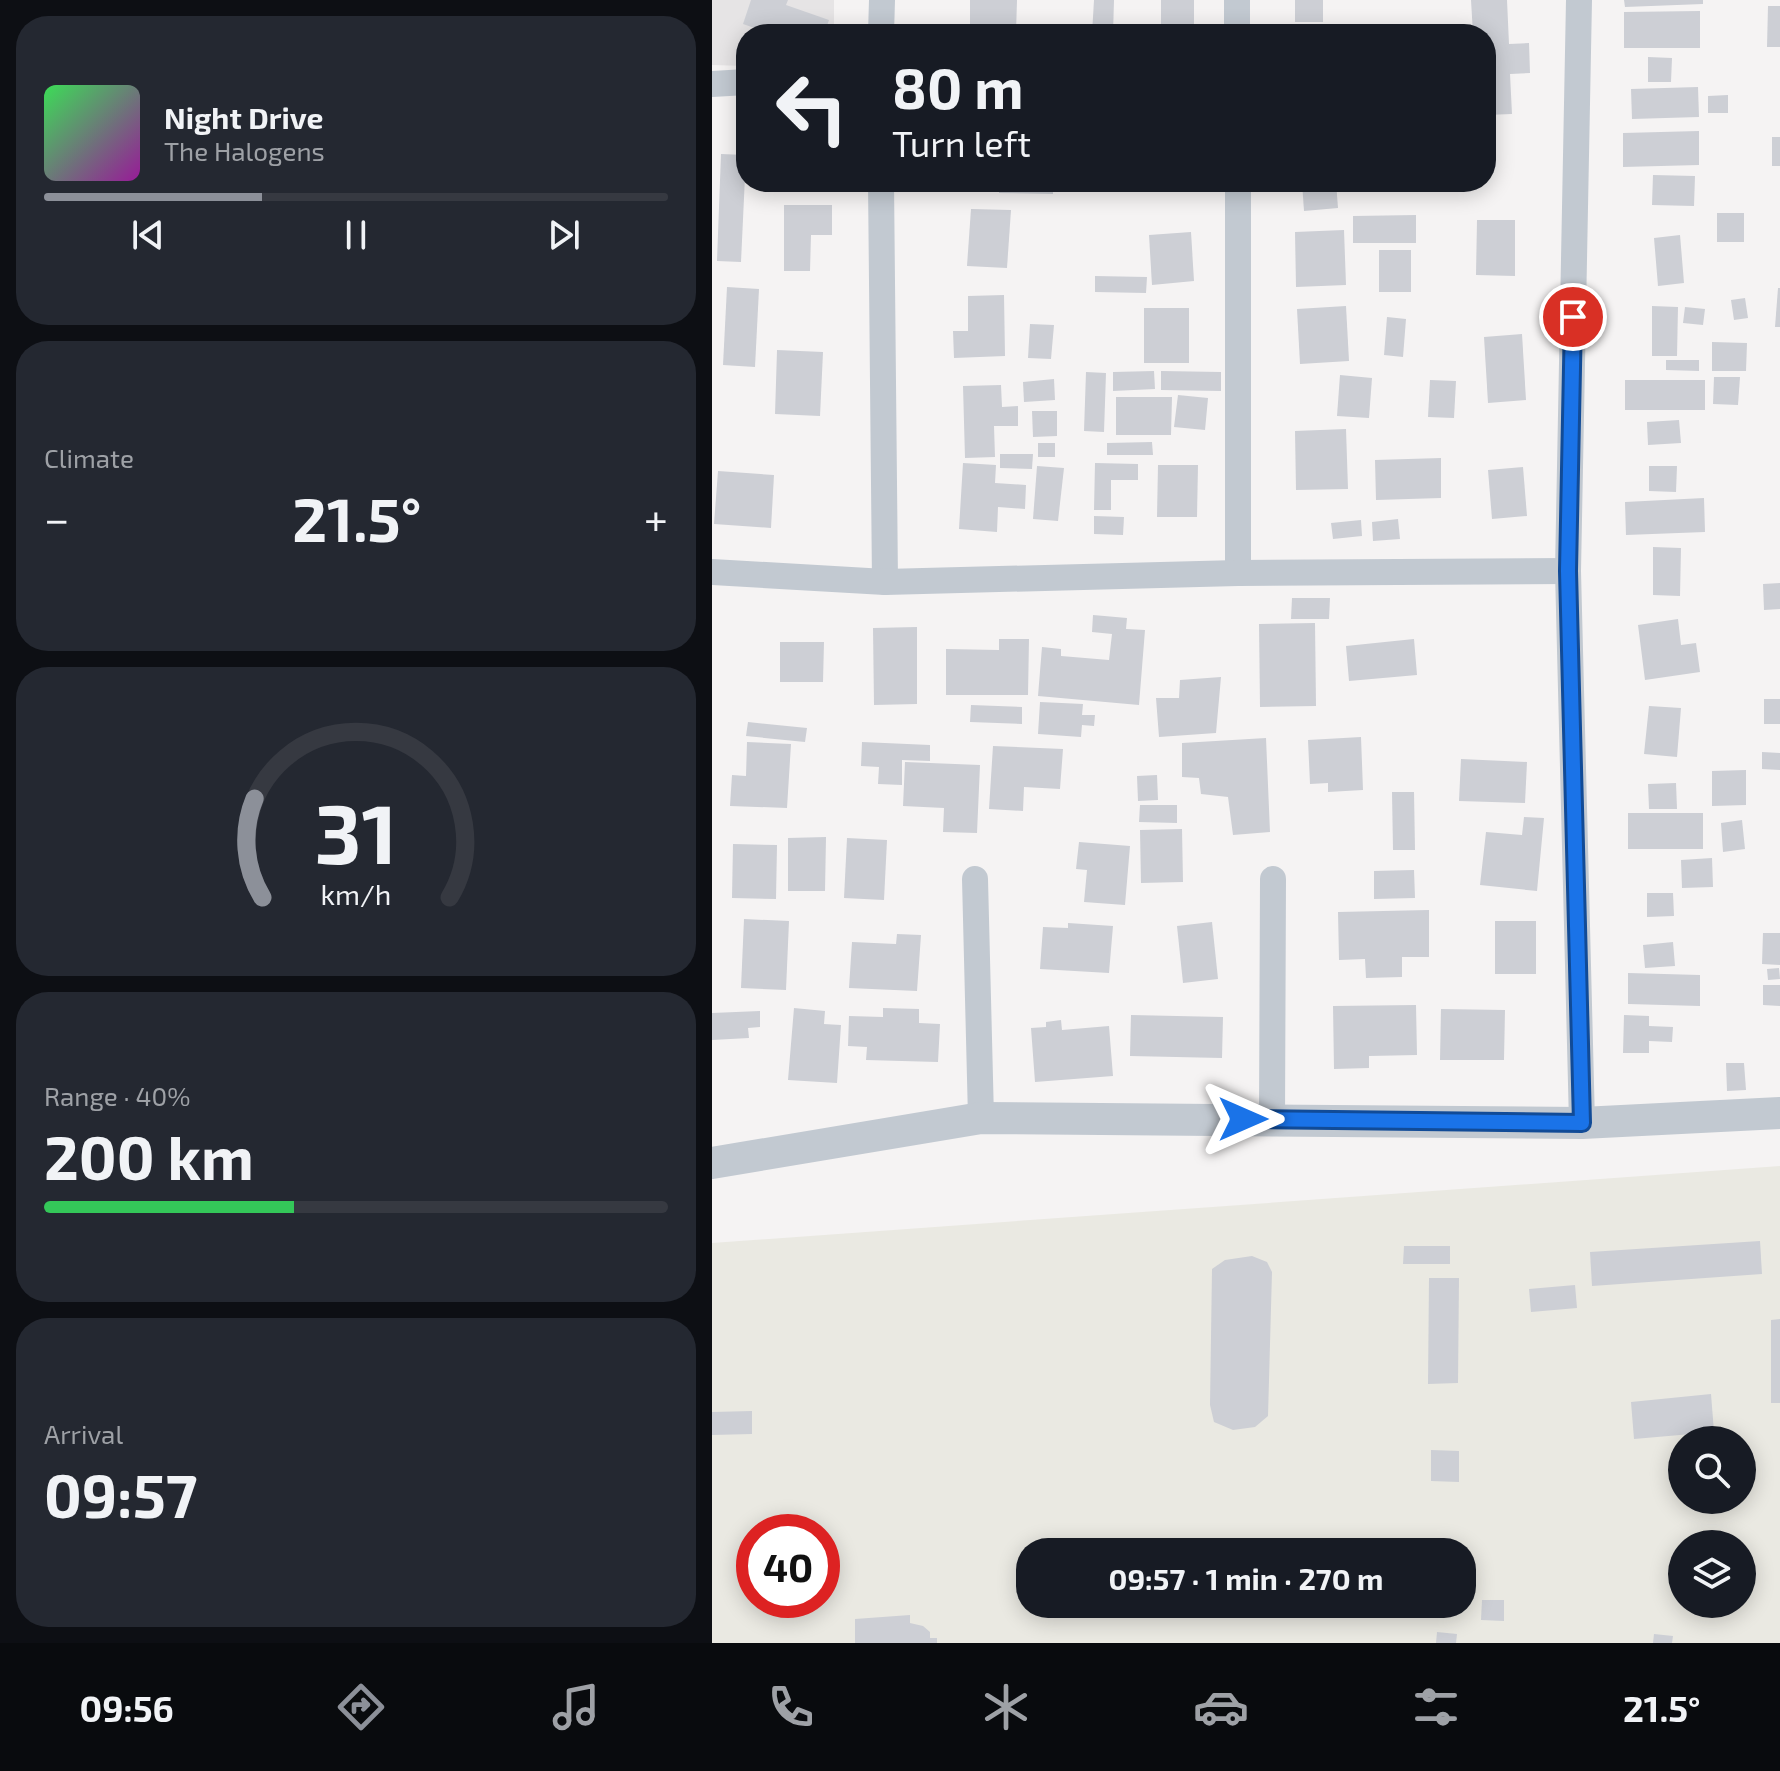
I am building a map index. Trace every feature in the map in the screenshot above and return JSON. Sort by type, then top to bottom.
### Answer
[{"type":"street","points":[[881,24],[882,0]]},
{"type":"street","points":[[1237,0],[1237,24]]},
{"type":"street","points":[[1579,0],[1568,571],[1582,1123]]},
{"type":"street","points":[[712,84],[736,83]]},
{"type":"street","points":[[881,192],[885,582]]},
{"type":"street","points":[[1238,192],[1238,573]]},
{"type":"street","points":[[712,572],[885,582],[1238,573],[1568,571]]},
{"type":"street","points":[[975,879],[981,1118]]},
{"type":"street","points":[[1272,1119],[1273,879]]},
{"type":"street","points":[[712,1163],[981,1118],[1582,1123],[1780,1113]]},
{"type":"shaded area","points":[[712,0],[834,0],[834,24],[736,24],[736,66],[712,65]]},
{"type":"shaded area","points":[[1780,1166],[1780,1643],[712,1643],[712,1243]]},
{"type":"building","points":[[751,0],[788,0],[786,5],[829,20],[828,24],[743,24]]},
{"type":"building","points":[[970,0],[1017,0],[1016,24],[970,24]]},
{"type":"building","points":[[1094,0],[1114,0],[1113,24],[1093,24]]},
{"type":"building","points":[[1161,0],[1194,0],[1194,24],[1161,24]]},
{"type":"building","points":[[1295,0],[1323,0],[1323,22],[1295,22]]},
{"type":"building","points":[[1471,0],[1507,0],[1509,44],[1529,43],[1530,73],[1510,74],[1512,114],[1496,115],[1496,24],[1472,24]]},
{"type":"building","points":[[1624,0],[1703,0],[1703,4],[1625,7]]},
{"type":"building","points":[[1768,6],[1780,6],[1780,47],[1767,47]]},
{"type":"building","points":[[1700,11],[1700,48],[1624,48],[1624,12]]},
{"type":"building","points":[[1648,57],[1672,58],[1671,82],[1648,82]]},
{"type":"building","points":[[1698,87],[1699,117],[1632,119],[1631,89]]},
{"type":"building","points":[[1728,95],[1728,113],[1708,113],[1708,96]]},
{"type":"building","points":[[1699,131],[1699,165],[1623,167],[1623,133]]},
{"type":"building","points":[[1772,137],[1780,137],[1780,166],[1772,166]]},
{"type":"building","points":[[721,154],[736,155],[736,192],[744,192],[741,262],[717,261]]},
{"type":"building","points":[[1653,175],[1695,176],[1694,206],[1652,205]]},
{"type":"building","points":[[1053,192],[1053,194],[999,193]]},
{"type":"building","points":[[1303,192],[1337,192],[1338,208],[1304,211]]},
{"type":"building","points":[[784,205],[832,205],[832,235],[811,235],[810,271],[784,271]]},
{"type":"building","points":[[971,209],[1011,210],[1007,268],[967,266]]},
{"type":"building","points":[[1717,213],[1744,213],[1744,242],[1717,242]]},
{"type":"building","points":[[1416,215],[1416,243],[1353,243],[1353,216]]},
{"type":"building","points":[[1477,220],[1515,220],[1515,276],[1476,275]]},
{"type":"building","points":[[1344,230],[1346,285],[1296,287],[1295,232]]},
{"type":"building","points":[[1191,232],[1194,281],[1152,285],[1149,235]]},
{"type":"building","points":[[1680,235],[1684,283],[1658,286],[1654,238]]},
{"type":"building","points":[[1379,250],[1411,250],[1411,292],[1379,292]]},
{"type":"building","points":[[1095,276],[1147,277],[1146,293],[1095,292]]},
{"type":"building","points":[[727,287],[759,289],[755,367],[723,365]]},
{"type":"building","points":[[1778,288],[1780,327],[1775,327]]},
{"type":"building","points":[[1004,295],[1005,356],[954,358],[953,331],[968,331],[968,296]]},
{"type":"building","points":[[1745,298],[1748,318],[1734,320],[1731,300]]},
{"type":"building","points":[[1346,306],[1349,361],[1300,364],[1297,309]]},
{"type":"building","points":[[1652,306],[1678,307],[1677,356],[1652,356]]},
{"type":"building","points":[[1685,307],[1705,309],[1703,325],[1683,323]]},
{"type":"building","points":[[1144,308],[1189,308],[1189,363],[1144,363]]},
{"type":"building","points":[[1387,317],[1406,319],[1403,357],[1384,355]]},
{"type":"building","points":[[1030,324],[1054,325],[1051,359],[1028,358]]},
{"type":"building","points":[[1522,334],[1526,400],[1488,403],[1484,337]]},
{"type":"building","points":[[1712,342],[1747,343],[1746,371],[1712,371]]},
{"type":"building","points":[[777,350],[823,352],[820,416],[775,414]]},
{"type":"building","points":[[1666,360],[1699,360],[1699,371],[1666,370]]},
{"type":"building","points":[[1154,371],[1155,389],[1113,391],[1113,372]]},
{"type":"building","points":[[1161,371],[1221,372],[1221,391],[1161,390]]},
{"type":"building","points":[[1086,372],[1106,373],[1104,432],[1084,431]]},
{"type":"building","points":[[1340,375],[1372,378],[1369,418],[1337,416]]},
{"type":"building","points":[[1714,377],[1740,377],[1738,405],[1713,404]]},
{"type":"building","points":[[1054,379],[1055,400],[1024,402],[1023,382]]},
{"type":"building","points":[[1430,380],[1456,381],[1454,418],[1428,417]]},
{"type":"building","points":[[1625,380],[1705,380],[1705,410],[1625,410]]},
{"type":"building","points":[[1001,385],[1002,407],[1018,406],[1018,426],[994,426],[995,457],[965,458],[963,386]]},
{"type":"building","points":[[1178,395],[1208,398],[1205,430],[1174,427]]},
{"type":"building","points":[[1116,397],[1172,397],[1171,435],[1116,435]]},
{"type":"building","points":[[1032,411],[1057,411],[1057,436],[1033,437]]},
{"type":"building","points":[[1679,420],[1681,443],[1648,445],[1647,422]]},
{"type":"building","points":[[1346,429],[1348,489],[1296,490],[1295,431]]},
{"type":"building","points":[[1152,442],[1153,455],[1107,455],[1107,443]]},
{"type":"building","points":[[1038,443],[1055,443],[1055,457],[1038,457]]},
{"type":"building","points":[[1000,454],[1033,454],[1032,469],[1000,468]]},
{"type":"building","points":[[1441,458],[1441,498],[1376,500],[1375,460]]},
{"type":"building","points":[[963,463],[996,465],[995,483],[1026,485],[1025,509],[998,507],[997,532],[959,529]]},
{"type":"building","points":[[1095,463],[1138,464],[1138,480],[1111,480],[1111,510],[1094,510]]},
{"type":"building","points":[[1158,465],[1198,465],[1197,517],[1157,517]]},
{"type":"building","points":[[1037,466],[1064,468],[1058,521],[1033,519]]},
{"type":"building","points":[[1649,466],[1677,466],[1676,492],[1649,491]]},
{"type":"building","points":[[1523,467],[1527,516],[1492,519],[1488,470]]},
{"type":"building","points":[[718,471],[774,475],[771,528],[714,524]]},
{"type":"building","points":[[1704,498],[1705,532],[1626,535],[1625,502]]},
{"type":"building","points":[[1094,516],[1124,517],[1123,535],[1094,534]]},
{"type":"building","points":[[1398,519],[1400,539],[1373,541],[1372,522]]},
{"type":"building","points":[[1361,520],[1362,536],[1333,539],[1331,523]]},
{"type":"building","points":[[1653,547],[1681,548],[1680,596],[1653,595]]},
{"type":"building","points":[[1780,583],[1780,609],[1764,610],[1763,584]]},
{"type":"building","points":[[1292,598],[1330,598],[1329,619],[1291,619]]},
{"type":"building","points":[[1093,615],[1127,618],[1126,629],[1145,630],[1139,705],[1038,696],[1042,647],[1061,649],[1061,656],[1109,660],[1112,634],[1092,632]]},
{"type":"building","points":[[1678,619],[1681,645],[1696,643],[1700,672],[1645,680],[1638,625]]},
{"type":"building","points":[[1315,623],[1316,706],[1260,707],[1259,624]]},
{"type":"building","points":[[917,627],[917,704],[874,705],[873,628]]},
{"type":"building","points":[[999,639],[1029,639],[1028,695],[946,695],[946,649],[999,650]]},
{"type":"building","points":[[1414,639],[1417,675],[1349,681],[1346,646]]},
{"type":"building","points":[[780,642],[824,642],[823,682],[780,682]]},
{"type":"building","points":[[1221,677],[1216,733],[1159,737],[1156,698],[1179,698],[1180,680]]},
{"type":"building","points":[[1764,699],[1780,699],[1780,724],[1764,724]]},
{"type":"building","points":[[1040,702],[1083,704],[1082,715],[1095,715],[1094,726],[1082,725],[1081,737],[1038,734]]},
{"type":"building","points":[[971,705],[1022,707],[1022,724],[970,722]]},
{"type":"building","points":[[1649,706],[1681,708],[1677,757],[1644,754]]},
{"type":"building","points":[[748,722],[807,728],[805,742],[746,736]]},
{"type":"building","points":[[1361,737],[1363,790],[1328,792],[1328,783],[1310,784],[1308,740]]},
{"type":"building","points":[[1266,738],[1270,832],[1233,835],[1228,797],[1201,794],[1199,778],[1182,777],[1182,743]]},
{"type":"building","points":[[747,742],[791,744],[787,808],[730,806],[732,775],[746,776]]},
{"type":"building","points":[[862,742],[930,745],[930,761],[902,760],[902,785],[878,784],[879,767],[861,766]]},
{"type":"building","points":[[993,746],[1063,749],[1060,789],[1024,787],[1023,811],[989,809]]},
{"type":"building","points":[[1762,752],[1780,753],[1780,770],[1762,769]]},
{"type":"building","points":[[1461,759],[1527,762],[1525,803],[1459,801]]},
{"type":"building","points":[[905,762],[980,765],[977,833],[943,832],[944,808],[903,806]]},
{"type":"building","points":[[1746,770],[1746,805],[1712,806],[1712,771]]},
{"type":"building","points":[[1157,775],[1158,800],[1138,801],[1137,776]]},
{"type":"building","points":[[1676,783],[1677,809],[1649,809],[1648,784]]},
{"type":"building","points":[[1392,792],[1414,792],[1415,850],[1393,850]]},
{"type":"building","points":[[1140,805],[1177,805],[1177,823],[1139,822]]},
{"type":"building","points":[[1628,813],[1703,813],[1703,849],[1628,849]]},
{"type":"building","points":[[1524,817],[1544,818],[1537,891],[1480,885],[1486,832],[1522,835]]},
{"type":"building","points":[[1742,820],[1745,849],[1723,852],[1721,823]]},
{"type":"building","points":[[1182,829],[1183,882],[1141,883],[1140,830]]},
{"type":"building","points":[[826,837],[825,891],[788,891],[788,838]]},
{"type":"building","points":[[847,838],[887,840],[884,900],[844,898]]},
{"type":"building","points":[[1079,842],[1130,846],[1125,905],[1084,902],[1087,870],[1076,869]]},
{"type":"building","points":[[733,844],[777,845],[776,899],[732,898]]},
{"type":"building","points":[[1712,858],[1713,887],[1682,888],[1681,860]]},
{"type":"building","points":[[1414,870],[1415,898],[1374,899],[1374,871]]},
{"type":"building","points":[[1647,893],[1673,893],[1674,916],[1647,917]]},
{"type":"building","points":[[1429,910],[1429,957],[1402,957],[1402,977],[1366,978],[1365,959],[1339,960],[1338,912]]},
{"type":"building","points":[[744,919],[789,921],[786,990],[741,988]]},
{"type":"building","points":[[1495,921],[1536,921],[1536,974],[1495,974]]},
{"type":"building","points":[[1212,922],[1218,979],[1183,983],[1177,926]]},
{"type":"building","points":[[1068,923],[1113,926],[1109,973],[1040,969],[1043,927],[1068,928]]},
{"type":"building","points":[[1763,933],[1780,933],[1780,965],[1762,964]]},
{"type":"building","points":[[897,934],[921,935],[917,991],[849,988],[852,942],[896,944]]},
{"type":"building","points":[[1673,942],[1675,966],[1645,968],[1643,945]]},
{"type":"building","points":[[1779,968],[1780,979],[1768,980],[1767,969]]},
{"type":"building","points":[[1628,973],[1700,975],[1700,1006],[1628,1004]]},
{"type":"building","points":[[1763,985],[1780,985],[1780,1006],[1763,1005]]},
{"type":"building","points":[[1416,1005],[1417,1055],[1369,1056],[1369,1068],[1334,1069],[1333,1006]]},
{"type":"building","points":[[794,1008],[825,1011],[824,1024],[841,1025],[837,1083],[788,1080]]},
{"type":"building","points":[[883,1008],[919,1009],[919,1023],[940,1024],[938,1062],[866,1060],[867,1047],[848,1046],[849,1016],[883,1017]]},
{"type":"building","points":[[1441,1009],[1505,1010],[1504,1060],[1440,1060]]},
{"type":"building","points":[[760,1011],[760,1027],[748,1028],[749,1038],[712,1040],[712,1013]]},
{"type":"building","points":[[1131,1015],[1223,1017],[1222,1058],[1130,1056]]},
{"type":"building","points":[[1624,1015],[1649,1016],[1649,1026],[1673,1027],[1672,1042],[1649,1041],[1649,1053],[1623,1053]]},
{"type":"building","points":[[1061,1020],[1062,1030],[1109,1026],[1113,1076],[1035,1082],[1031,1028],[1046,1027],[1046,1022]]},
{"type":"building","points":[[1726,1063],[1744,1063],[1746,1090],[1727,1091]]},
{"type":"building","points":[[1760,1241],[1762,1274],[1592,1286],[1590,1252]]},
{"type":"building","points":[[1404,1246],[1450,1246],[1450,1264],[1403,1264]]},
{"type":"building","points":[[1252,1256],[1267,1262],[1272,1272],[1268,1416],[1255,1427],[1233,1430],[1214,1422],[1210,1405],[1212,1269],[1225,1260]]},
{"type":"building","points":[[1429,1278],[1459,1278],[1458,1383],[1428,1384]]},
{"type":"building","points":[[1575,1285],[1577,1308],[1531,1312],[1529,1289]]},
{"type":"building","points":[[1780,1319],[1780,1403],[1771,1403],[1771,1320]]},
{"type":"building","points":[[1711,1394],[1714,1426],[1668,1426],[1668,1436],[1634,1439],[1631,1402]]},
{"type":"building","points":[[752,1411],[752,1434],[712,1435],[712,1412]]},
{"type":"building","points":[[1431,1450],[1459,1451],[1459,1482],[1431,1481]]},
{"type":"building","points":[[1482,1600],[1504,1600],[1504,1621],[1481,1620]]},
{"type":"building","points":[[910,1615],[910,1623],[923,1626],[930,1632],[930,1638],[937,1638],[937,1643],[855,1643],[855,1619]]},
{"type":"building","points":[[1437,1632],[1457,1634],[1456,1643],[1436,1643]]},
{"type":"building","points":[[1654,1634],[1673,1636],[1672,1643],[1653,1643]]},
{"type":"route","points":[[1243,1119],[1582,1123],[1568,571],[1573,317]]}]
